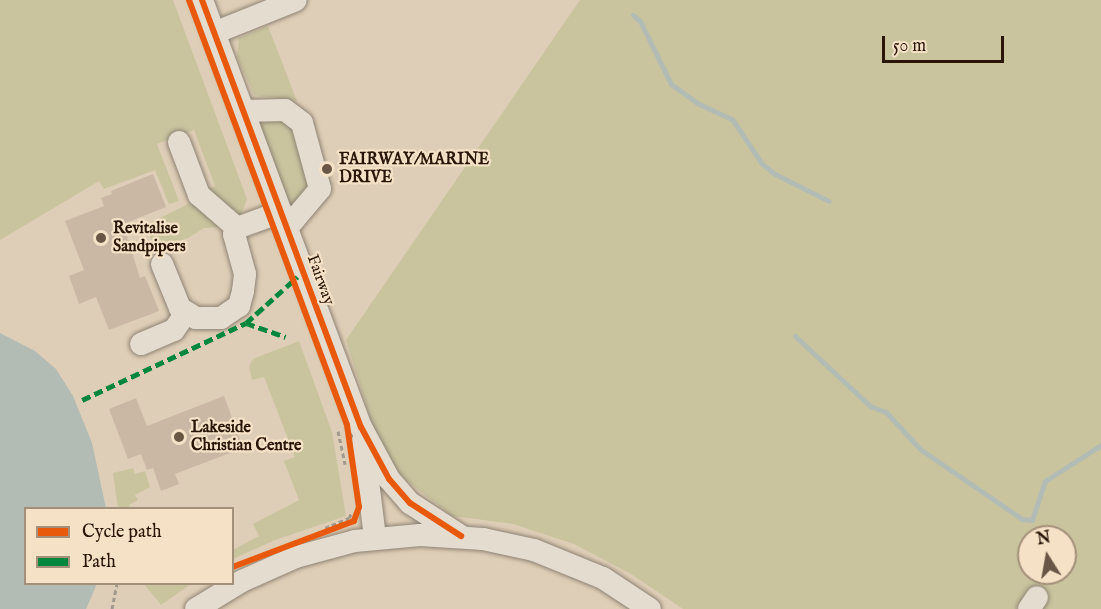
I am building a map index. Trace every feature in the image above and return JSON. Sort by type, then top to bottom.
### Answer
[{"type":"street","name":"Fairway","points":[[202,0],[361,427],[389,479],[410,503],[461,536]]},
{"type":"street","points":[[214,33],[296,0]]},
{"type":"street","points":[[237,228],[284,220],[320,189],[302,123],[285,110],[243,111]]},
{"type":"street","points":[[179,142],[200,195],[237,228]]},
{"type":"street","points":[[162,264],[180,308],[196,318],[221,318],[239,306],[244,274],[234,234],[237,228]]},
{"type":"street","points":[[141,344],[174,330],[186,313]]},
{"type":"street","name":"Fairway","points":[[361,427],[375,538]]},
{"type":"street","points":[[196,609],[264,569],[317,542],[461,536],[511,544],[562,559],[603,578],[644,607]]},
{"type":"path","points":[[352,452],[354,463]]},
{"type":"path","points":[[317,542],[332,523],[349,518],[351,501]]},
{"type":"path","points":[[317,542],[330,529],[354,521],[360,507]]},
{"type":"path","points":[[317,542],[330,529]]},
{"type":"path","points":[[111,609],[117,585]]},
{"type":"shaded area","points":[[0,0],[173,0],[247,199],[240,218],[204,190],[215,186],[194,130],[157,144],[179,201],[169,204],[155,170],[104,189],[99,181],[0,240]]},
{"type":"shaded area","points":[[580,0],[1101,0],[1101,609],[683,609],[631,574],[574,544],[513,524],[452,516],[401,476],[376,436],[346,340]]},
{"type":"shaded area","points":[[268,26],[297,101],[254,95],[237,57],[239,38]]},
{"type":"shaded area","points":[[280,120],[293,128],[311,186],[291,208],[258,121]]},
{"type":"shaded area","points":[[194,201],[221,227],[204,228],[188,238],[155,250],[146,225]]},
{"type":"shaded area","points":[[0,333],[35,351],[56,369],[73,396],[92,443],[106,507],[24,507],[24,585],[97,585],[86,609],[0,609]]},
{"type":"shaded area","points":[[299,341],[332,432],[346,516],[275,540],[234,559],[234,549],[259,536],[253,524],[299,500],[284,461],[295,457],[264,377],[252,380],[249,366],[253,359]]},
{"type":"shaded area","points":[[133,468],[135,474],[145,471],[150,487],[135,495],[138,500],[129,505],[130,507],[118,507],[113,473]]},
{"type":"shaded area","points":[[145,585],[190,585],[161,605]]},
{"type":"building","name":"Revitalise Sandpipers","points":[[153,174],[166,207],[123,224],[140,278],[145,276],[159,311],[109,330],[96,297],[79,304],[69,276],[84,270],[65,221],[104,206],[101,198],[112,194],[111,191]]},
{"type":"building","name":"Lakeside Christian Centre","points":[[224,396],[243,448],[175,474],[179,484],[161,491],[153,468],[147,470],[141,454],[128,459],[109,409],[136,398],[147,426]]},
{"type":"waterway","points":[[633,15],[640,21],[671,84],[697,103],[732,119],[762,164],[775,174],[829,201]]},
{"type":"waterway","points":[[795,336],[870,406],[886,412],[920,449],[1022,519],[1032,520],[1045,481],[1101,445]]},
{"type":"marked path","points":[[246,323],[297,277]]},
{"type":"marked path","points":[[82,400],[246,323],[286,337]]},
{"type":"cycle path","points":[[189,0],[347,425],[359,507],[354,521],[234,566]]},
{"type":"cycle path","points":[[202,0],[361,427],[389,479],[410,503],[461,536]]},
{"type":"place","name":"FAIRWAY/MARINE DRIVE","points":[[327,169]]},
{"type":"place","name":"Revitalise Sandpipers","points":[[101,238]]},
{"type":"place","name":"Lakeside Christian Centre","points":[[179,437]]}]
